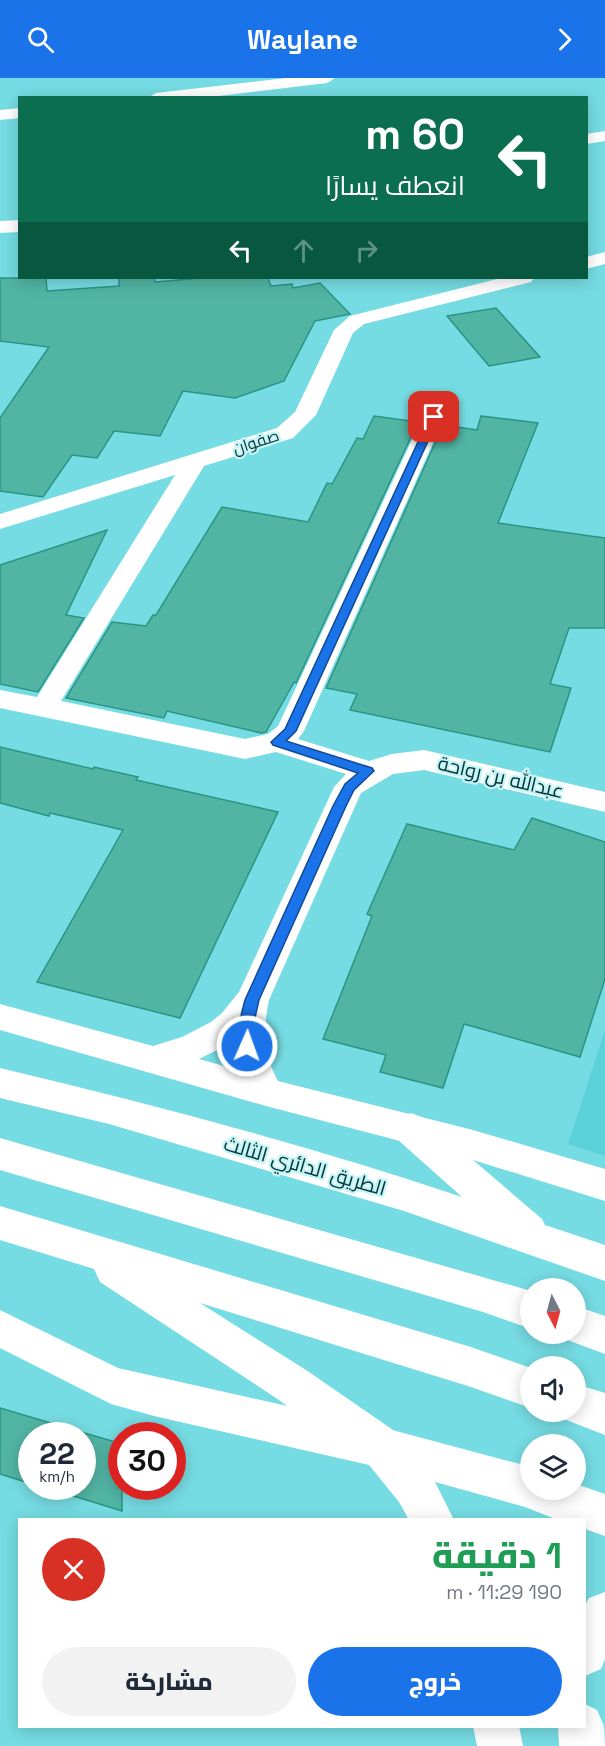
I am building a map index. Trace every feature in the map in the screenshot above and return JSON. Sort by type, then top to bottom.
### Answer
[{"type":"main road","points":[[588,140],[605,136]]},
{"type":"main road","points":[[0,227],[18,226]]},
{"type":"main road","name":"الطريق الدائري الثالث","points":[[0,1083],[109,1109],[404,1194],[605,1263]]},
{"type":"main road","points":[[411,1129],[540,1242]]},
{"type":"main road","points":[[0,1154],[520,1306]]},
{"type":"main road","points":[[0,1223],[520,1385]]},
{"type":"main road","points":[[80,1246],[291,1384],[381,1447]]},
{"type":"main road","points":[[586,1328],[605,1335]]},
{"type":"main road","points":[[586,1407],[605,1414]]},
{"type":"street","points":[[173,96],[327,78]]},
{"type":"street","points":[[0,115],[18,113]]},
{"type":"street","points":[[588,262],[605,258]]},
{"type":"street","name":"صفوان","points":[[0,522],[285,433],[299,423],[305,415],[344,330],[357,320],[392,309],[520,279]]},
{"type":"street","points":[[0,699],[245,749],[277,742],[290,731],[434,417]]},
{"type":"street","points":[[44,707],[195,462]]},
{"type":"street","points":[[277,742],[368,771]]},
{"type":"street","name":"عبدالله بن رواحة","points":[[266,1092],[254,1070],[247,1046],[247,1022],[252,1000],[349,787],[368,771],[394,762],[424,760],[605,802]]},
{"type":"street","name":"عبدالله بن رواحة","points":[[153,1060],[181,1052],[208,1040],[231,1025],[252,1000]]},
{"type":"street","points":[[0,1017],[266,1092],[411,1129],[605,1185]]},
{"type":"street","points":[[0,1328],[111,1385],[154,1397],[381,1447],[520,1485]]},
{"type":"street","points":[[381,1447],[414,1487],[432,1518]]},
{"type":"street","points":[[563,1500],[605,1515]]},
{"type":"street","points":[[586,1644],[605,1614]]},
{"type":"street","points":[[496,1728],[500,1746]]},
{"type":"street","points":[[580,1728],[582,1746]]},
{"type":"shaded area","points":[[605,1030],[605,1156],[568,1144]]},
{"type":"building","points":[[0,278],[46,279],[47,291],[119,286],[119,279],[154,279],[155,282],[189,279],[268,279],[271,286],[292,284],[293,288],[320,283],[350,314],[315,321],[284,381],[235,398],[183,391],[160,436],[114,431],[97,458],[72,455],[43,497],[0,491],[0,418],[49,347],[0,341]]},
{"type":"building","points":[[496,308],[540,357],[489,366],[447,316]]},
{"type":"building","points":[[374,416],[418,422],[296,683],[294,682],[266,732],[261,733],[167,711],[164,718],[66,698],[112,622],[146,626],[153,615],[156,615],[222,507],[308,522],[327,483],[332,484],[357,438],[363,439]]},
{"type":"building","points":[[481,416],[538,423],[498,523],[605,538],[605,628],[569,628],[550,684],[571,688],[550,752],[350,710],[357,694],[326,688],[443,425],[477,430]]},
{"type":"building","points":[[107,530],[66,615],[84,618],[38,692],[0,684],[0,565]]},
{"type":"building","points":[[0,747],[138,777],[136,780],[278,812],[180,1018],[37,982],[123,830],[50,813],[49,816],[0,803]]},
{"type":"building","points":[[532,818],[605,842],[605,979],[580,1057],[464,1024],[443,1088],[380,1072],[386,1055],[323,1039],[372,916],[367,914],[407,824],[514,850]]},
{"type":"building","points":[[0,1408],[47,1422],[18,1422],[18,1480],[0,1474]]},
{"type":"building","points":[[96,1436],[108,1440],[108,1500],[122,1500],[122,1511],[86,1500],[96,1500]]},
{"type":"route","points":[[247,1046],[247,1022],[252,1000],[339,806],[349,787],[368,771],[277,742],[290,731],[434,417]]}]
